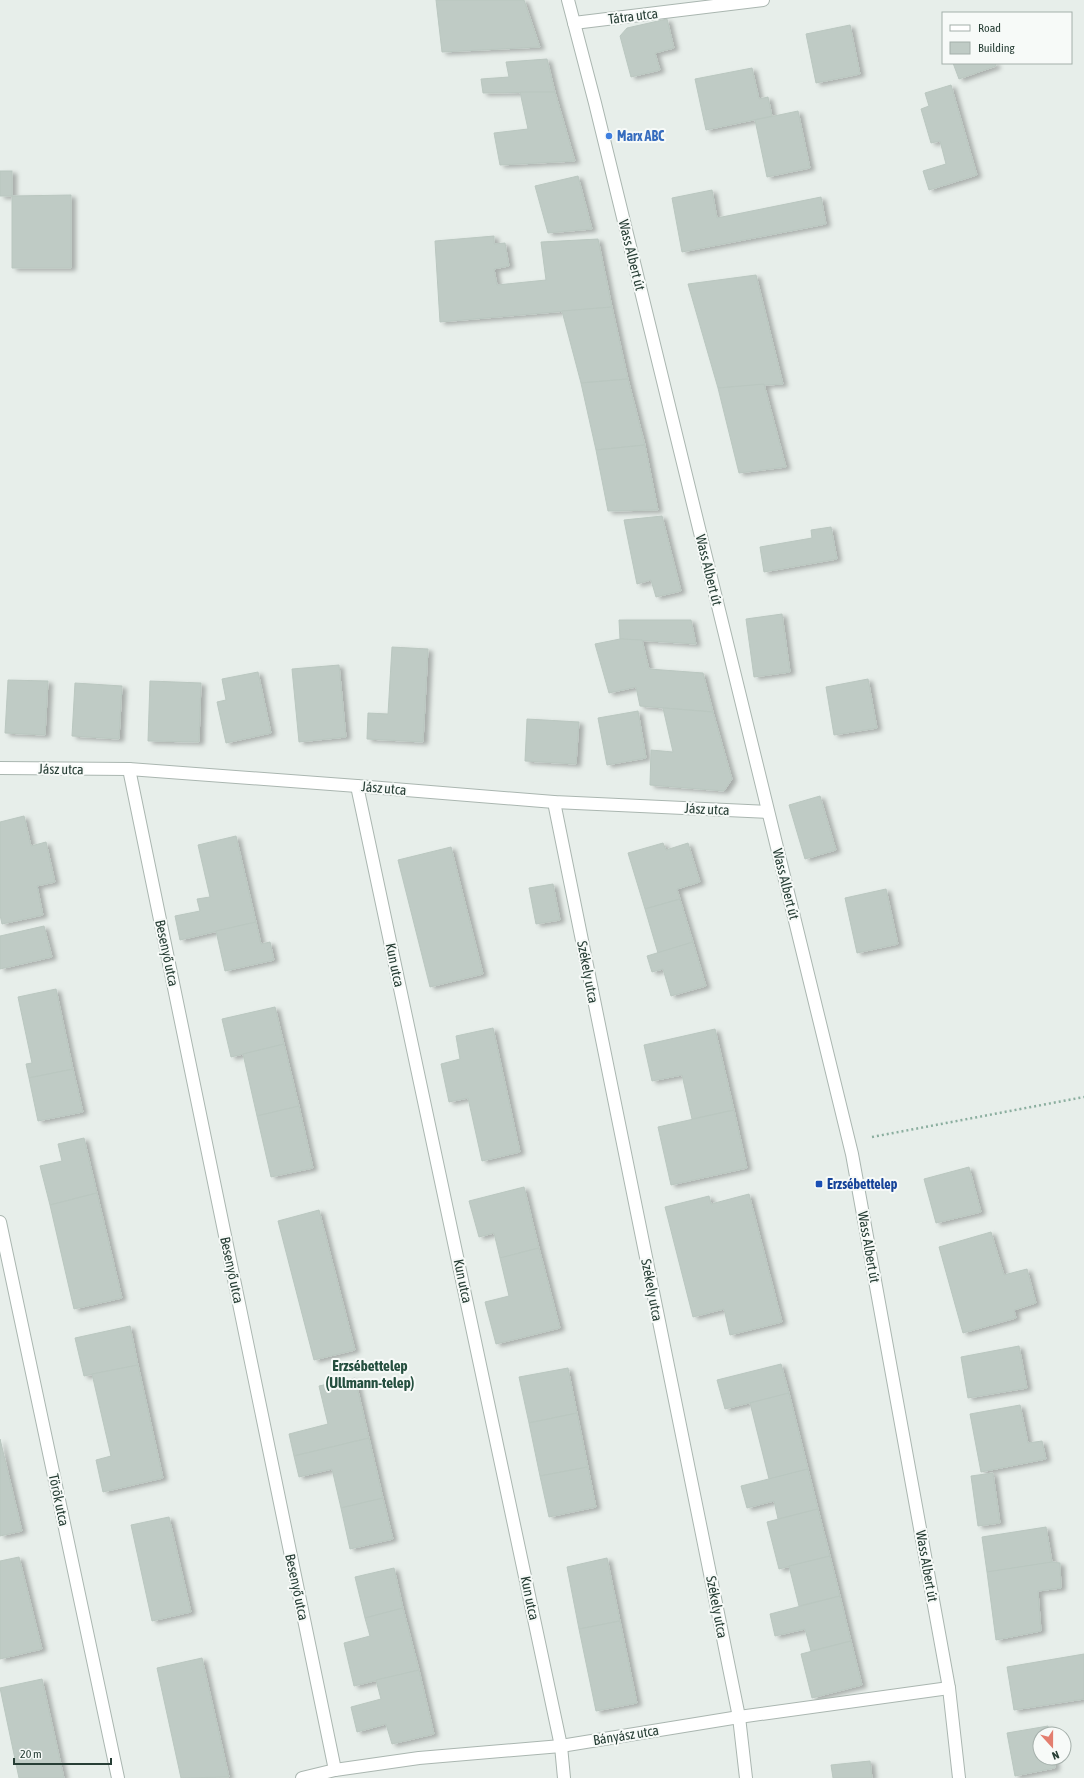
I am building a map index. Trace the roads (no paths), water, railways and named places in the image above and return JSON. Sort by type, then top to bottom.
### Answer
[{"type":"street","name":"Wass Albert út","points":[[568,0],[849,1141],[949,1688],[959,1778]]},
{"type":"street","name":"Tátra utca","points":[[574,23],[763,0]]},
{"type":"street","name":"Jász utca","points":[[0,768],[129,769],[554,802],[768,812]]},
{"type":"street","name":"Besenyő utca","points":[[129,769],[335,1770]]},
{"type":"street","name":"Kun utca","points":[[357,786],[561,1746],[564,1778]]},
{"type":"street","name":"Székely utca","points":[[554,802],[739,1717],[746,1778]]},
{"type":"street","name":"Török utca","points":[[0,1222],[118,1778]]},
{"type":"street","name":"Bányász utca","points":[[302,1778],[335,1770],[419,1758],[561,1746],[739,1717],[949,1688]]},
{"type":"place","name":"Marx ABC","points":[[609,136]]},
{"type":"place","name":"Erzsébettelep","points":[[819,1184]]},
{"type":"district","name":"Erzsébettelep (Ullmann-telep)","points":[[370,1374]]}]
